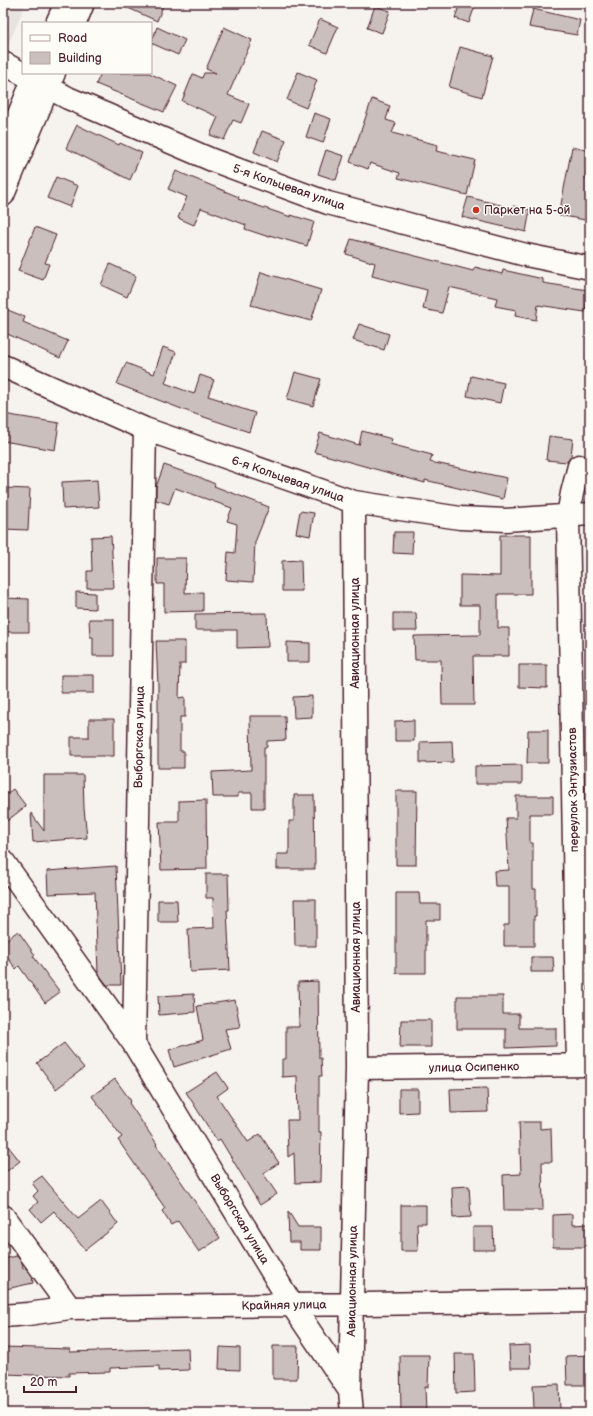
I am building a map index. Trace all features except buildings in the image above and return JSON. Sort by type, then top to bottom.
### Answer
[{"type":"street","points":[[57,22],[66,3]]},
{"type":"street","points":[[75,22],[83,3]]},
{"type":"street","name":"5-я Кольцевая улица","points":[[3,63],[22,71]]},
{"type":"street","name":"5-я Кольцевая улица","points":[[30,74],[212,160],[328,203],[526,254],[590,268]]},
{"type":"street","points":[[3,153],[43,79]]},
{"type":"street","points":[[3,196],[43,79]]},
{"type":"street","name":"6-я Кольцевая улица","points":[[3,366],[145,429],[354,502],[460,518],[506,520],[590,514]]},
{"type":"street","name":"Выборгская улица","points":[[134,1044],[145,429]]},
{"type":"street","name":"переулок Энтузиастов","points":[[579,466],[568,516],[584,1065]]},
{"type":"street","name":"Авиационная улица","points":[[352,1413],[350,1391],[357,1068],[354,502]]},
{"type":"street","name":"Выборгская улица","points":[[3,861],[134,1044],[292,1305],[350,1391]]},
{"type":"street","name":"улица Осипенко","points":[[357,1068],[584,1065]]},
{"type":"street","points":[[3,1216],[70,1308]]},
{"type":"street","name":"Крайняя улица","points":[[3,1316],[70,1308],[590,1301]]},
{"type":"shaded area","points":[[3,3],[26,3],[8,46],[3,43]]},
{"type":"place","name":"Паркет на 5-ой","points":[[476,210]]}]
